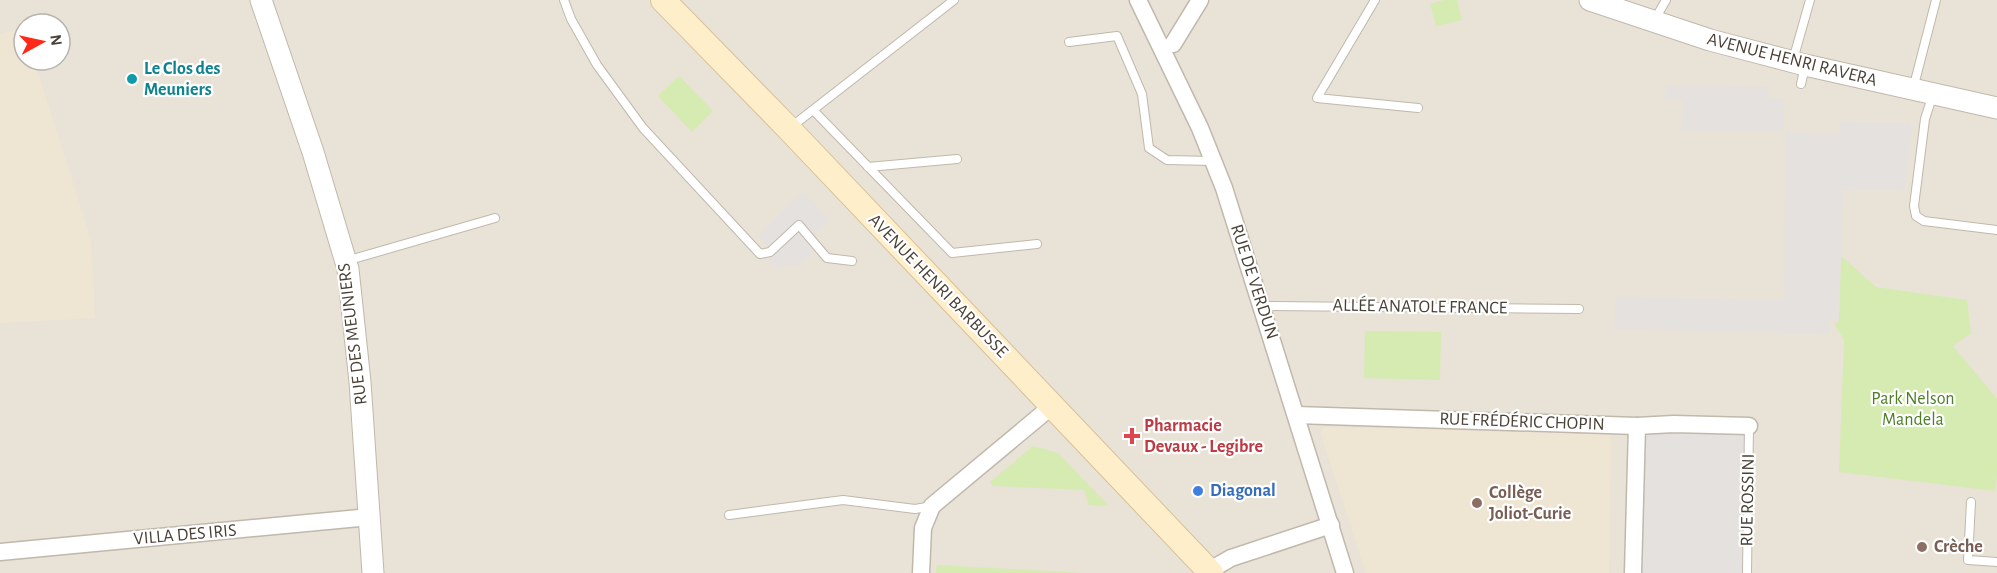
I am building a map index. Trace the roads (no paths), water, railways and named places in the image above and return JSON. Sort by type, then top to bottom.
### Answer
[{"type":"main road","name":"AVENUE HENRI BARBUSSE","points":[[663,0],[789,129],[1208,572]]},
{"type":"street","name":"RUE DES MEUNIERS","points":[[261,0],[313,152],[346,262],[358,369],[373,573]]},
{"type":"street","name":"RUE DE VERDUN","points":[[1138,0],[1200,128],[1224,188],[1346,573]]},
{"type":"street","points":[[1173,44],[1200,0]]},
{"type":"street","name":"AVENUE HENRI RAVERA","points":[[1590,0],[1626,5],[1654,21],[1799,70],[1997,108]]},
{"type":"street","points":[[921,573],[923,528],[932,506],[1052,406]]},
{"type":"street","name":"RUE FRÉDÉRIC CHOPIN","points":[[1296,415],[1637,426],[1674,424],[1749,426]]},
{"type":"street","points":[[1632,573],[1637,426]]},
{"type":"street","name":"VILLA DES IRIS","points":[[0,552],[370,518]]},
{"type":"street","points":[[1208,572],[1231,558],[1331,525]]},
{"type":"lane","points":[[564,0],[571,19],[597,65],[643,128],[760,254],[770,252],[798,225],[827,258],[852,261]]},
{"type":"lane","points":[[789,129],[954,0]]},
{"type":"lane","points":[[1375,0],[1317,98],[1419,108]]},
{"type":"lane","points":[[1654,21],[1666,0]]},
{"type":"lane","points":[[1799,70],[1810,0]]},
{"type":"lane","points":[[1936,0],[1923,92],[1925,119],[1914,206],[1916,216],[1924,221],[1997,230]]},
{"type":"lane","points":[[1069,42],[1117,36],[1142,94],[1149,148],[1167,160],[1213,161]]},
{"type":"lane","points":[[813,110],[952,253],[1037,244]]},
{"type":"lane","points":[[868,167],[957,159]]},
{"type":"lane","points":[[346,262],[495,218]]},
{"type":"lane","name":"ALLÉE ANATOLE FRANCE","points":[[1262,306],[1579,309]]},
{"type":"lane","name":"RUE ROSSINI","points":[[1747,573],[1749,426]]},
{"type":"lane","points":[[729,515],[843,500],[915,509],[932,506]]},
{"type":"lane","points":[[1971,502],[1968,560],[1997,561]]},
{"type":"place","name":"Le Clos des Meuniers","points":[[132,79]]},
{"type":"place","name":"Pharmacie Devaux - Legibre","points":[[1132,436]]},
{"type":"place","name":"Diagonal","points":[[1198,491]]},
{"type":"place","name":"Collège Joliot-Curie","points":[[1477,503]]},
{"type":"place","name":"Crèche","points":[[1922,547]]},
{"type":"park label","name":"Park Nelson Mandela","points":[[1913,409]]}]
